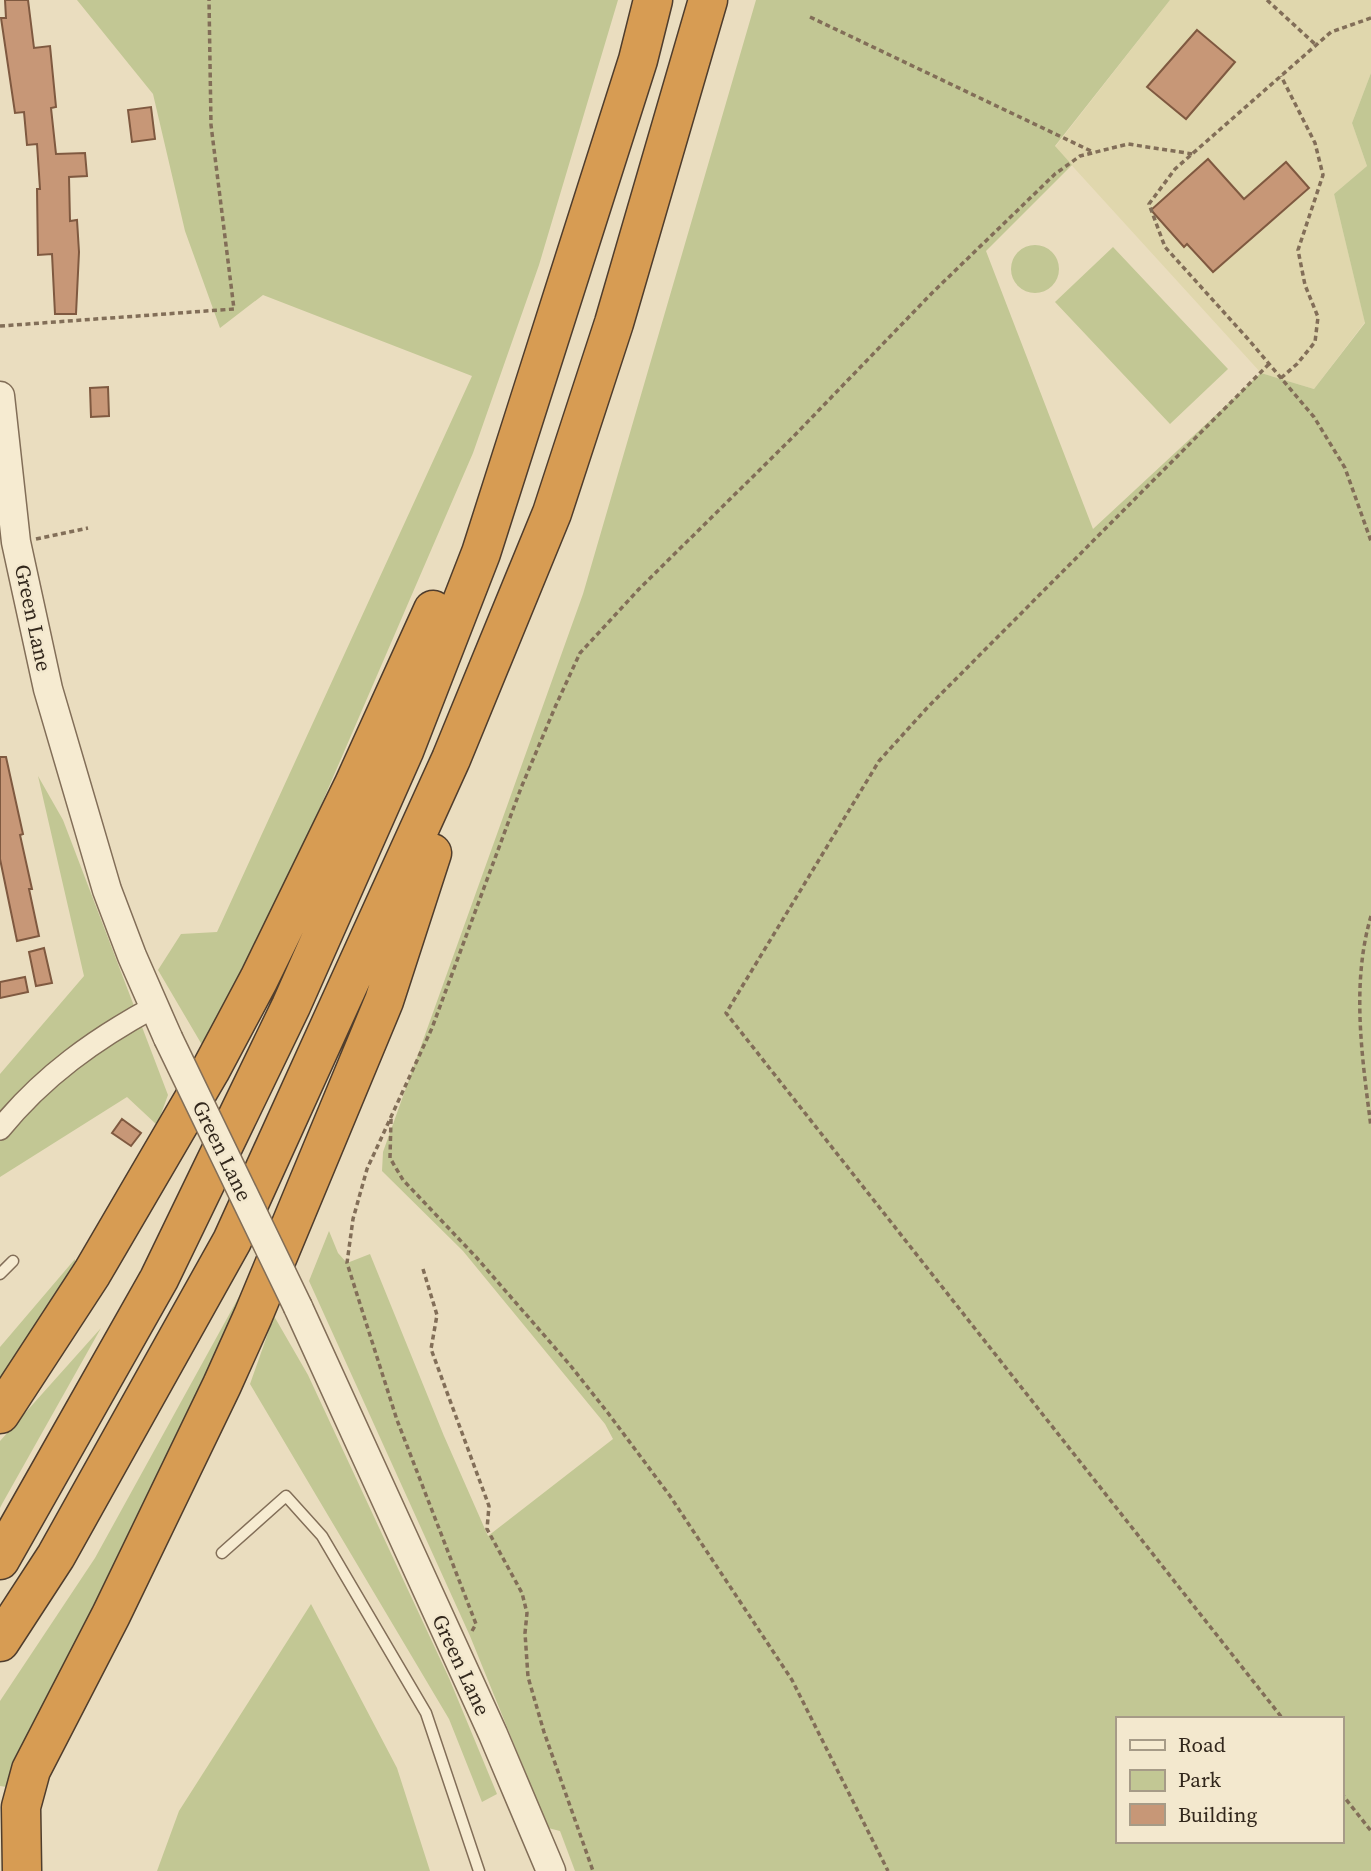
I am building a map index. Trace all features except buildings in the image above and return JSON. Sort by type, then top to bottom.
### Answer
[{"type":"highway","points":[[0,1560],[159,1279],[291,1006],[404,751],[481,553],[638,60],[653,0]]},
{"type":"highway","points":[[0,1643],[56,1556],[232,1241],[452,759],[552,513],[614,323],[708,0]]},
{"type":"highway","points":[[0,1414],[92,1273],[210,1071],[259,979],[355,783],[461,547],[505,480]]},
{"type":"highway","points":[[22,1871],[21,1807],[31,1770],[57,1724],[222,1385],[384,1001],[435,843],[452,759]]},
{"type":"highway","points":[[41,1871],[36,1843],[37,1808],[45,1762],[57,1724]]},
{"type":"street","name":"Green Lane","points":[[0,396],[10,534],[48,689],[107,890],[168,1038],[298,1307],[493,1734],[547,1869]]},
{"type":"street","points":[[0,1129],[33,1091],[55,1071],[106,1034],[154,1007]]},
{"type":"lane","points":[[0,1274],[13,1261]]},
{"type":"lane","points":[[222,1553],[286,1496],[321,1536],[426,1713],[479,1871]]},
{"type":"path","points":[[0,326],[234,309],[211,125],[209,0]]},
{"type":"path","points":[[1267,0],[1316,46]]},
{"type":"path","points":[[810,17],[1093,152]]},
{"type":"path","points":[[1371,18],[1331,32],[1175,169],[1149,204],[1165,247],[1314,417],[1345,468],[1371,541]]},
{"type":"path","points":[[1281,76],[1315,143],[1323,175],[1297,250],[1305,285],[1318,317],[1315,342],[1281,378]]},
{"type":"path","points":[[454,1651],[470,1636],[476,1624],[397,1420],[347,1263],[353,1219],[367,1169],[432,1028],[521,788],[580,653],[639,589],[792,438],[932,293],[1055,174],[1080,156],[1128,144],[1193,154]]},
{"type":"path","points":[[1269,364],[937,698],[878,761],[726,1013],[1281,1717]]},
{"type":"path","points":[[10,534],[88,528]]},
{"type":"path","points":[[1371,916],[1363,943],[1360,1040],[1371,1127]]},
{"type":"path","points":[[391,1117],[390,1158],[403,1180],[476,1256],[593,1394],[670,1496],[792,1680],[888,1871]]},
{"type":"path","points":[[423,1269],[437,1315],[431,1349],[489,1506],[487,1529],[522,1593],[527,1613],[525,1633],[528,1676],[544,1732],[593,1871]]},
{"type":"path","points":[[1343,1796],[1371,1831]]},
{"type":"shaded area","points":[[1170,0],[1371,0],[1371,73],[1352,123],[1367,166],[1334,194],[1365,322],[1314,389],[1261,373],[1055,147]]},
{"type":"green space","points":[[77,0],[618,0],[539,265],[473,453],[249,972],[205,1050],[158,970],[181,934],[217,932],[472,376],[263,295],[220,328],[185,231],[153,94]]},
{"type":"green space","points":[[756,0],[1170,0],[1055,146],[1072,165],[986,251],[1093,529],[1261,373],[1314,389],[1365,323],[1334,194],[1367,166],[1352,123],[1371,73],[1371,1871],[575,1871],[560,1831],[548,1828],[470,1636],[309,1281],[329,1231],[338,1253],[347,1263],[370,1254],[488,1536],[613,1439],[605,1424],[463,1251],[382,1171],[383,1152],[583,594]]},
{"type":"green space","points":[[1035,245],[1052,252],[1059,269],[1052,286],[1035,293],[1018,286],[1011,269],[1018,252]]},
{"type":"green space","points":[[1113,247],[1228,369],[1170,424],[1055,302]]},
{"type":"green space","points":[[38,776],[63,820],[168,1095],[157,1125],[127,1097],[0,1177],[0,1074],[84,976]]},
{"type":"green space","points":[[75,1259],[74,1275],[0,1386],[0,1347]]},
{"type":"green space","points":[[252,1273],[249,1286],[7,1787],[0,1786],[0,1701],[95,1558]]},
{"type":"green space","points":[[274,1316],[308,1375],[449,1678],[497,1794],[482,1802],[449,1719],[250,1384]]},
{"type":"green space","points":[[101,1328],[2,1504],[0,1508],[0,1441]]},
{"type":"green space","points":[[311,1604],[397,1768],[430,1871],[157,1871],[179,1811]]}]
